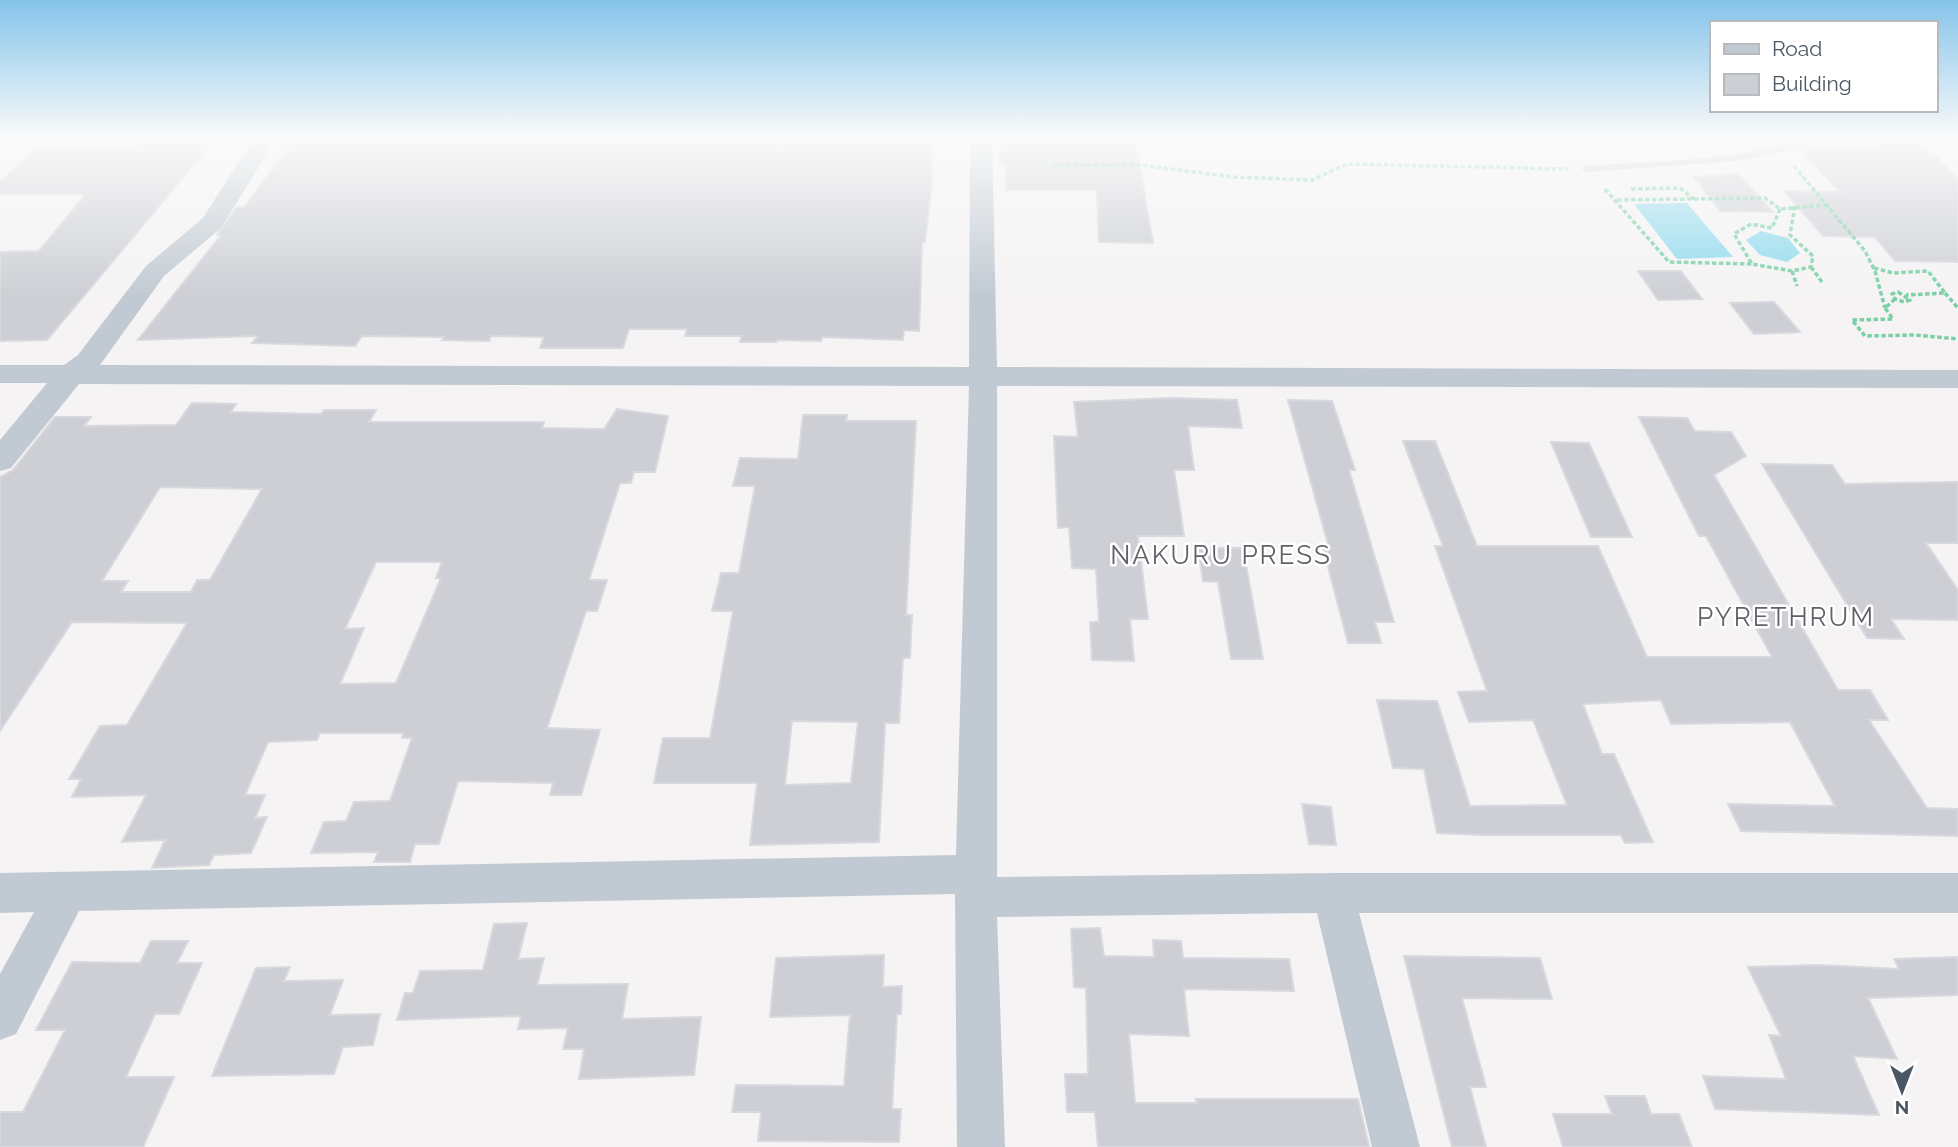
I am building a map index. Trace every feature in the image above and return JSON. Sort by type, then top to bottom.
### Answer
[{"type":"street","points":[[0,460],[85,361],[155,271],[212,223],[233,190]]},
{"type":"street","points":[[981,1147],[976,886],[984,377],[982,190]]},
{"type":"street","points":[[0,374],[85,361],[984,377],[1948,379],[1958,404]]},
{"type":"street","points":[[0,893],[895,874],[976,886],[1332,893],[1958,893]]},
{"type":"street","points":[[0,1018],[67,893]]},
{"type":"street","points":[[1332,893],[1396,1147]]},
{"type":"path","points":[[1605,190],[1617,200],[1669,262],[1752,264],[1792,271],[1811,267]]},
{"type":"path","points":[[1681,190],[1694,199]]},
{"type":"path","points":[[1811,190],[1865,251],[1874,268],[1885,308],[1893,319],[1852,320],[1865,336],[1915,335],[1958,339]]},
{"type":"path","points":[[1617,200],[1765,198],[1780,209],[1826,205]]},
{"type":"path","points":[[1795,206],[1790,235],[1813,256],[1811,267],[1822,282]]},
{"type":"path","points":[[1752,264],[1734,234],[1751,224],[1772,228],[1780,209]]},
{"type":"path","points":[[1874,268],[1893,273],[1928,271],[1958,308]]},
{"type":"path","points":[[1792,271],[1797,286]]},
{"type":"path","points":[[1885,308],[1895,299],[1908,302],[1910,300],[1906,295],[1945,293]]},
{"type":"water","points":[[1687,203],[1733,257],[1677,259],[1634,204]]},
{"type":"water","points":[[1761,231],[1788,238],[1800,253],[1787,262],[1760,255],[1746,240]]},
{"type":"building","points":[[0,190],[173,190],[47,340],[0,341],[0,252],[39,251],[86,194],[0,194]]},
{"type":"building","points":[[258,190],[931,190],[925,242],[922,242],[919,331],[904,330],[903,340],[822,337],[821,341],[740,342],[742,336],[685,336],[687,329],[629,329],[623,348],[540,348],[544,337],[491,336],[489,341],[442,340],[444,337],[362,336],[355,346],[252,343],[258,336],[138,340],[221,235],[217,235],[237,207],[245,207]]},
{"type":"building","points":[[1006,190],[1144,190],[1153,243],[1099,242],[1097,190]]},
{"type":"building","points":[[1704,190],[1752,190],[1773,212],[1720,211]]},
{"type":"building","points":[[1838,190],[1958,190],[1958,262],[1895,261],[1875,237],[1823,236],[1784,191],[1840,192]]},
{"type":"building","points":[[1638,271],[1681,271],[1702,299],[1658,300]]},
{"type":"building","points":[[1774,302],[1800,332],[1754,334],[1730,303]]},
{"type":"building","points":[[1172,398],[1237,400],[1242,428],[1188,426],[1194,470],[1174,470],[1184,536],[1138,536],[1148,619],[1130,619],[1134,661],[1092,660],[1090,622],[1099,622],[1096,569],[1072,568],[1069,527],[1058,528],[1054,436],[1078,437],[1074,402]]},
{"type":"building","points":[[1288,400],[1332,401],[1355,470],[1349,470],[1394,622],[1375,622],[1381,643],[1348,643],[1322,544],[1328,544]]},
{"type":"building","points":[[192,403],[236,404],[231,412],[321,414],[324,410],[376,410],[369,422],[544,422],[542,428],[604,429],[617,409],[668,416],[655,472],[634,472],[631,483],[620,483],[589,580],[607,580],[597,611],[586,611],[547,728],[600,730],[581,795],[550,795],[553,783],[458,781],[439,844],[415,844],[410,862],[374,862],[378,852],[311,853],[324,822],[346,821],[354,802],[390,801],[412,738],[402,738],[403,733],[320,733],[317,740],[268,742],[245,795],[265,795],[255,818],[267,817],[251,853],[214,855],[209,865],[152,868],[165,840],[122,842],[146,795],[72,797],[81,779],[69,779],[100,726],[127,725],[187,623],[72,622],[0,731],[0,477],[13,470],[55,417],[91,417],[84,426],[176,425]],"holes":[[[160,487],[262,489],[210,580],[197,580],[191,592],[121,592],[128,581],[102,581]],[[376,562],[442,562],[436,578],[441,578],[396,683],[340,684],[364,628],[345,629]]]},
{"type":"building","points":[[803,415],[847,415],[846,421],[916,421],[906,615],[912,615],[910,658],[903,658],[899,723],[885,723],[879,842],[750,845],[757,783],[654,783],[663,738],[710,738],[733,611],[712,611],[721,573],[739,573],[755,486],[733,486],[740,458],[798,459]],"holes":[[[792,721],[858,722],[851,783],[785,785]]]},
{"type":"building","points":[[1639,417],[1687,418],[1695,431],[1731,432],[1746,456],[1714,475],[1838,690],[1870,690],[1888,720],[1869,720],[1927,808],[1958,809],[1958,836],[1741,831],[1728,804],[1835,806],[1790,722],[1671,724],[1661,700],[1583,704],[1602,754],[1614,754],[1653,842],[1625,843],[1621,835],[1437,833],[1424,769],[1393,768],[1377,700],[1437,701],[1470,806],[1567,805],[1533,720],[1469,722],[1458,692],[1487,691],[1435,546],[1443,546],[1403,441],[1435,441],[1477,546],[1598,546],[1647,657],[1772,657],[1706,536],[1699,536]]},
{"type":"building","points":[[1551,442],[1589,443],[1632,537],[1591,537]]},
{"type":"building","points":[[1762,464],[1832,465],[1845,484],[1958,482],[1958,543],[1926,543],[1958,590],[1958,620],[1891,619],[1904,639],[1867,638]]},
{"type":"building","points":[[1198,548],[1243,548],[1263,659],[1231,659],[1218,582],[1203,581]]},
{"type":"building","points":[[1302,804],[1331,807],[1336,845],[1309,844]]},
{"type":"building","points":[[527,923],[518,959],[544,958],[537,985],[628,984],[622,1019],[701,1017],[694,1075],[579,1079],[584,1049],[563,1049],[568,1028],[518,1029],[521,1016],[397,1020],[405,993],[413,993],[420,971],[483,970],[494,924]]},
{"type":"building","points":[[1100,928],[1104,956],[1154,957],[1153,940],[1181,941],[1183,958],[1289,959],[1294,991],[1184,989],[1189,1036],[1129,1034],[1135,1103],[1197,1103],[1196,1099],[1358,1099],[1369,1147],[1098,1147],[1095,1112],[1067,1112],[1065,1074],[1088,1074],[1086,988],[1074,987],[1071,929]]},
{"type":"building","points":[[151,941],[188,941],[177,963],[202,963],[179,1014],[155,1014],[126,1077],[174,1077],[143,1147],[0,1147],[0,1112],[23,1112],[65,1030],[36,1030],[72,962],[140,963]]},
{"type":"building","points":[[884,955],[883,987],[902,986],[901,1014],[897,1014],[892,1109],[901,1109],[899,1142],[758,1141],[761,1112],[732,1112],[736,1085],[844,1086],[850,1015],[770,1017],[776,958]]},
{"type":"building","points":[[1404,956],[1540,958],[1552,999],[1462,998],[1486,1087],[1470,1087],[1486,1147],[1452,1147]]},
{"type":"building","points":[[1958,957],[1958,995],[1868,998],[1897,1059],[1853,1056],[1879,1115],[1715,1109],[1703,1076],[1786,1079],[1769,1035],[1781,1036],[1748,967],[1818,965],[1899,969],[1894,959]]},
{"type":"building","points":[[290,967],[284,981],[343,980],[330,1015],[380,1014],[373,1045],[343,1047],[334,1074],[212,1076],[256,968]]},
{"type":"building","points":[[1605,1096],[1645,1096],[1651,1114],[1679,1114],[1692,1147],[1563,1147],[1553,1114],[1612,1114]]},
{"type":"district","name":"NAKURU PRESS","points":[[1221,555]]},
{"type":"district","name":"PYRETHRUM","points":[[1786,617]]}]
